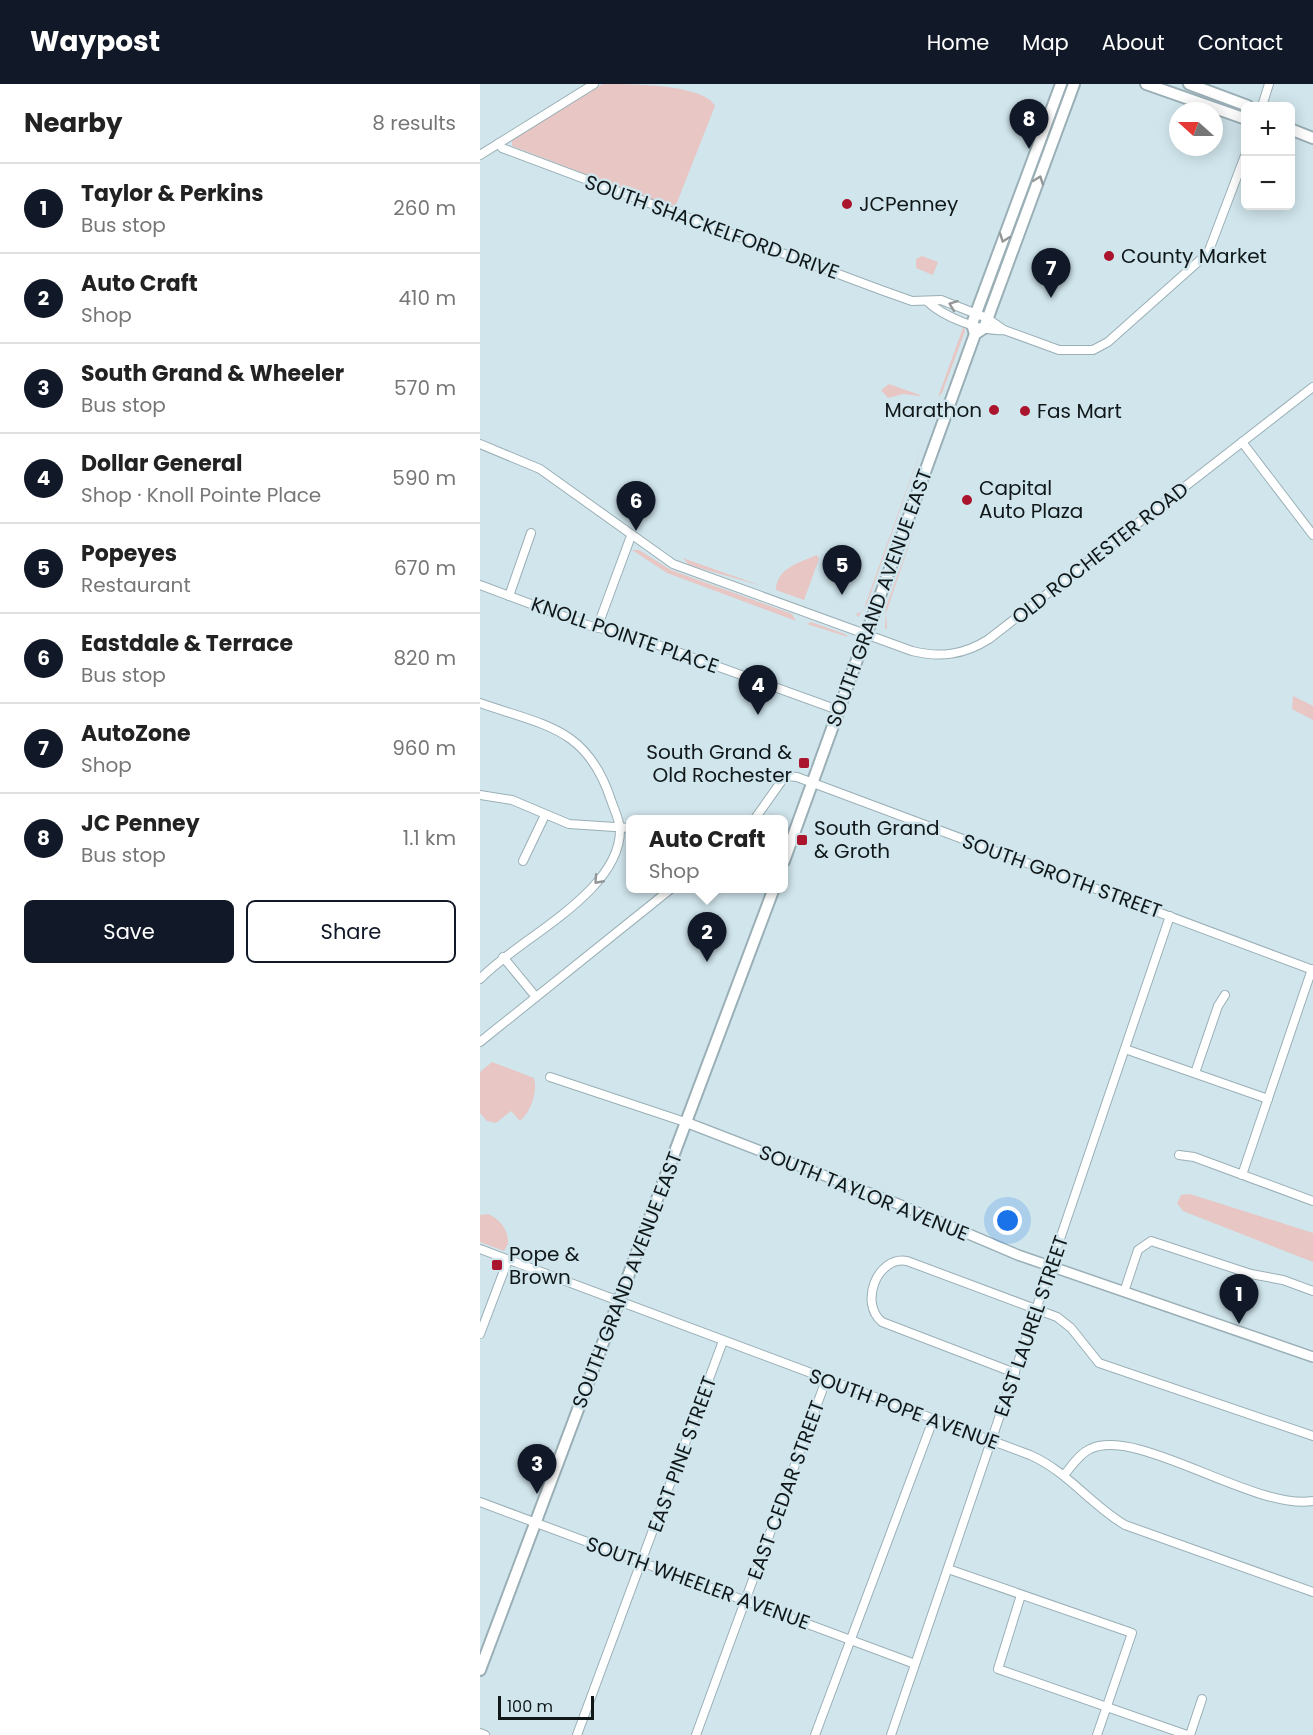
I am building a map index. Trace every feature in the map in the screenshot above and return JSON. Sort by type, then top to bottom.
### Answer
[{"type":"main road","name":"SOUTH GRAND AVENUE EAST","points":[[788,848],[979,323],[1060,84]]},
{"type":"main road","name":"SOUTH GRAND AVENUE EAST","points":[[979,323],[1074,84]]},
{"type":"main road","points":[[1052,144],[1062,132],[1081,84]]},
{"type":"main road","points":[[1146,84],[1241,118]]},
{"type":"main road","points":[[1189,84],[1241,103]]},
{"type":"main road","points":[[1295,131],[1313,138]]},
{"type":"main road","name":"SOUTH GRAND AVENUE EAST","points":[[480,1670],[618,1301],[688,1123],[772,893]]},
{"type":"street","points":[[481,151],[499,143],[594,84]]},
{"type":"street","points":[[1263,102],[1269,84]]},
{"type":"street","name":"SOUTH SHACKELFORD DRIVE","points":[[499,143],[502,148],[881,290],[912,301],[928,302],[937,310],[1069,352],[1093,350],[1108,342],[1208,253],[1244,156]]},
{"type":"street","name":"OLD ROCHESTER ROAD","points":[[480,444],[540,469],[630,536],[673,564],[912,651],[932,655],[955,654],[978,645],[1313,387]]},
{"type":"street","points":[[1242,442],[1313,535]]},
{"type":"street","points":[[509,596],[531,533]]},
{"type":"street","points":[[597,628],[630,536]]},
{"type":"street","name":"KNOLL POINTE PLACE","points":[[480,585],[597,628],[636,637],[838,710]]},
{"type":"street","points":[[480,702],[565,734],[587,752],[605,780],[621,828],[615,854],[603,875],[574,904],[503,957],[480,979]]},
{"type":"street","points":[[757,815],[787,776],[812,783]]},
{"type":"street","name":"SOUTH GROTH STREET","points":[[812,783],[1313,970]]},
{"type":"street","points":[[480,795],[512,800],[545,815],[580,826],[626,828]]},
{"type":"street","points":[[523,861],[545,815]]},
{"type":"street","points":[[480,1042],[666,893]]},
{"type":"street","name":"EAST LAUREL STREET","points":[[891,1735],[1170,916]]},
{"type":"street","points":[[503,957],[536,997]]},
{"type":"street","points":[[1242,1175],[1313,970]]},
{"type":"street","points":[[1195,1073],[1218,1006],[1225,995]]},
{"type":"street","points":[[1125,1049],[1268,1100]]},
{"type":"street","name":"SOUTH TAYLOR AVENUE","points":[[550,1077],[688,1123],[1052,1267],[1313,1357]]},
{"type":"street","points":[[1179,1155],[1194,1157],[1313,1201]]},
{"type":"street","points":[[1124,1292],[1138,1250],[1148,1238],[1251,1274],[1283,1280],[1313,1291]]},
{"type":"street","name":"SOUTH POPE AVENUE","points":[[480,1250],[1040,1459],[1064,1475],[1113,1518],[1131,1528],[1313,1592]]},
{"type":"street","points":[[480,1334],[508,1260]]},
{"type":"street","points":[[1015,1373],[882,1322],[871,1307],[872,1292],[885,1266],[894,1261],[903,1260],[1037,1309],[1065,1322],[1099,1363],[1313,1436]]},
{"type":"street","name":"EAST PINE STREET","points":[[577,1735],[723,1341]]},
{"type":"street","name":"EAST CEDAR STREET","points":[[696,1735],[826,1380]]},
{"type":"street","points":[[815,1735],[933,1420]]},
{"type":"street","points":[[1064,1475],[1083,1453],[1092,1448],[1123,1445],[1283,1500],[1313,1501]]},
{"type":"street","name":"SOUTH WHEELER AVENUE","points":[[480,1502],[915,1664]]},
{"type":"street","points":[[948,1569],[1132,1633],[1097,1735]]},
{"type":"street","points":[[1021,1595],[995,1670],[1188,1735],[1202,1699]]},
{"type":"street","points":[[480,1733],[485,1735]]},
{"type":"shaded area","points":[[603,84],[648,85],[682,89],[708,99],[715,106],[676,205],[669,206],[512,146],[512,138]]},
{"type":"shaded area","points":[[922,256],[938,262],[933,275],[916,268],[916,259]]},
{"type":"shaded area","points":[[964,325],[965,331],[942,393],[938,397]]},
{"type":"shaded area","points":[[889,384],[920,396],[903,394],[888,398],[881,390]]},
{"type":"shaded area","points":[[928,430],[867,604],[864,608]]},
{"type":"shaded area","points":[[917,521],[886,613],[887,628],[885,629],[886,607]]},
{"type":"shaded area","points":[[632,550],[639,550],[671,570],[792,614],[796,621],[667,573]]},
{"type":"shaded area","points":[[817,555],[819,559],[804,600],[776,590],[777,582],[785,571]]},
{"type":"shaded area","points":[[683,558],[762,586],[696,567],[688,564]]},
{"type":"shaded area","points":[[811,622],[845,634],[848,637],[807,624]]},
{"type":"shaded area","points":[[1293,696],[1313,706],[1313,720],[1292,709]]},
{"type":"shaded area","points":[[492,1062],[534,1078],[533,1101],[520,1121],[511,1111],[496,1123],[487,1121],[480,1113],[480,1072]]},
{"type":"shaded area","points":[[1190,1194],[1313,1233],[1313,1262],[1183,1211],[1177,1203],[1181,1195]]},
{"type":"shaded area","points":[[488,1214],[500,1222],[505,1230],[508,1244],[504,1251],[480,1242],[480,1215]]},
{"type":"place","name":"JC Penney","points":[[1029,149]]},
{"type":"place","name":"JCPenney","points":[[847,204]]},
{"type":"place","name":"County Market","points":[[1109,256]]},
{"type":"place","name":"AutoZone","points":[[1051,298]]},
{"type":"place","name":"Marathon","points":[[994,410]]},
{"type":"place","name":"Fas Mart","points":[[1025,411]]},
{"type":"place","name":"Capital Auto Plaza","points":[[967,500]]},
{"type":"place","name":"Eastdale & Terrace","points":[[636,531]]},
{"type":"place","name":"Popeyes","points":[[842,595]]},
{"type":"place","name":"Dollar General","points":[[758,715]]},
{"type":"place","name":"South Grand & Old Rochester","points":[[804,763]]},
{"type":"place","name":"South Grand & Groth","points":[[802,840]]},
{"type":"place","name":"Auto Craft","points":[[707,962]]},
{"type":"place","name":"Pope & Brown","points":[[497,1265]]},
{"type":"place","name":"Taylor & Perkins","points":[[1239,1324]]},
{"type":"place","name":"South Grand & Wheeler","points":[[537,1494]]}]
